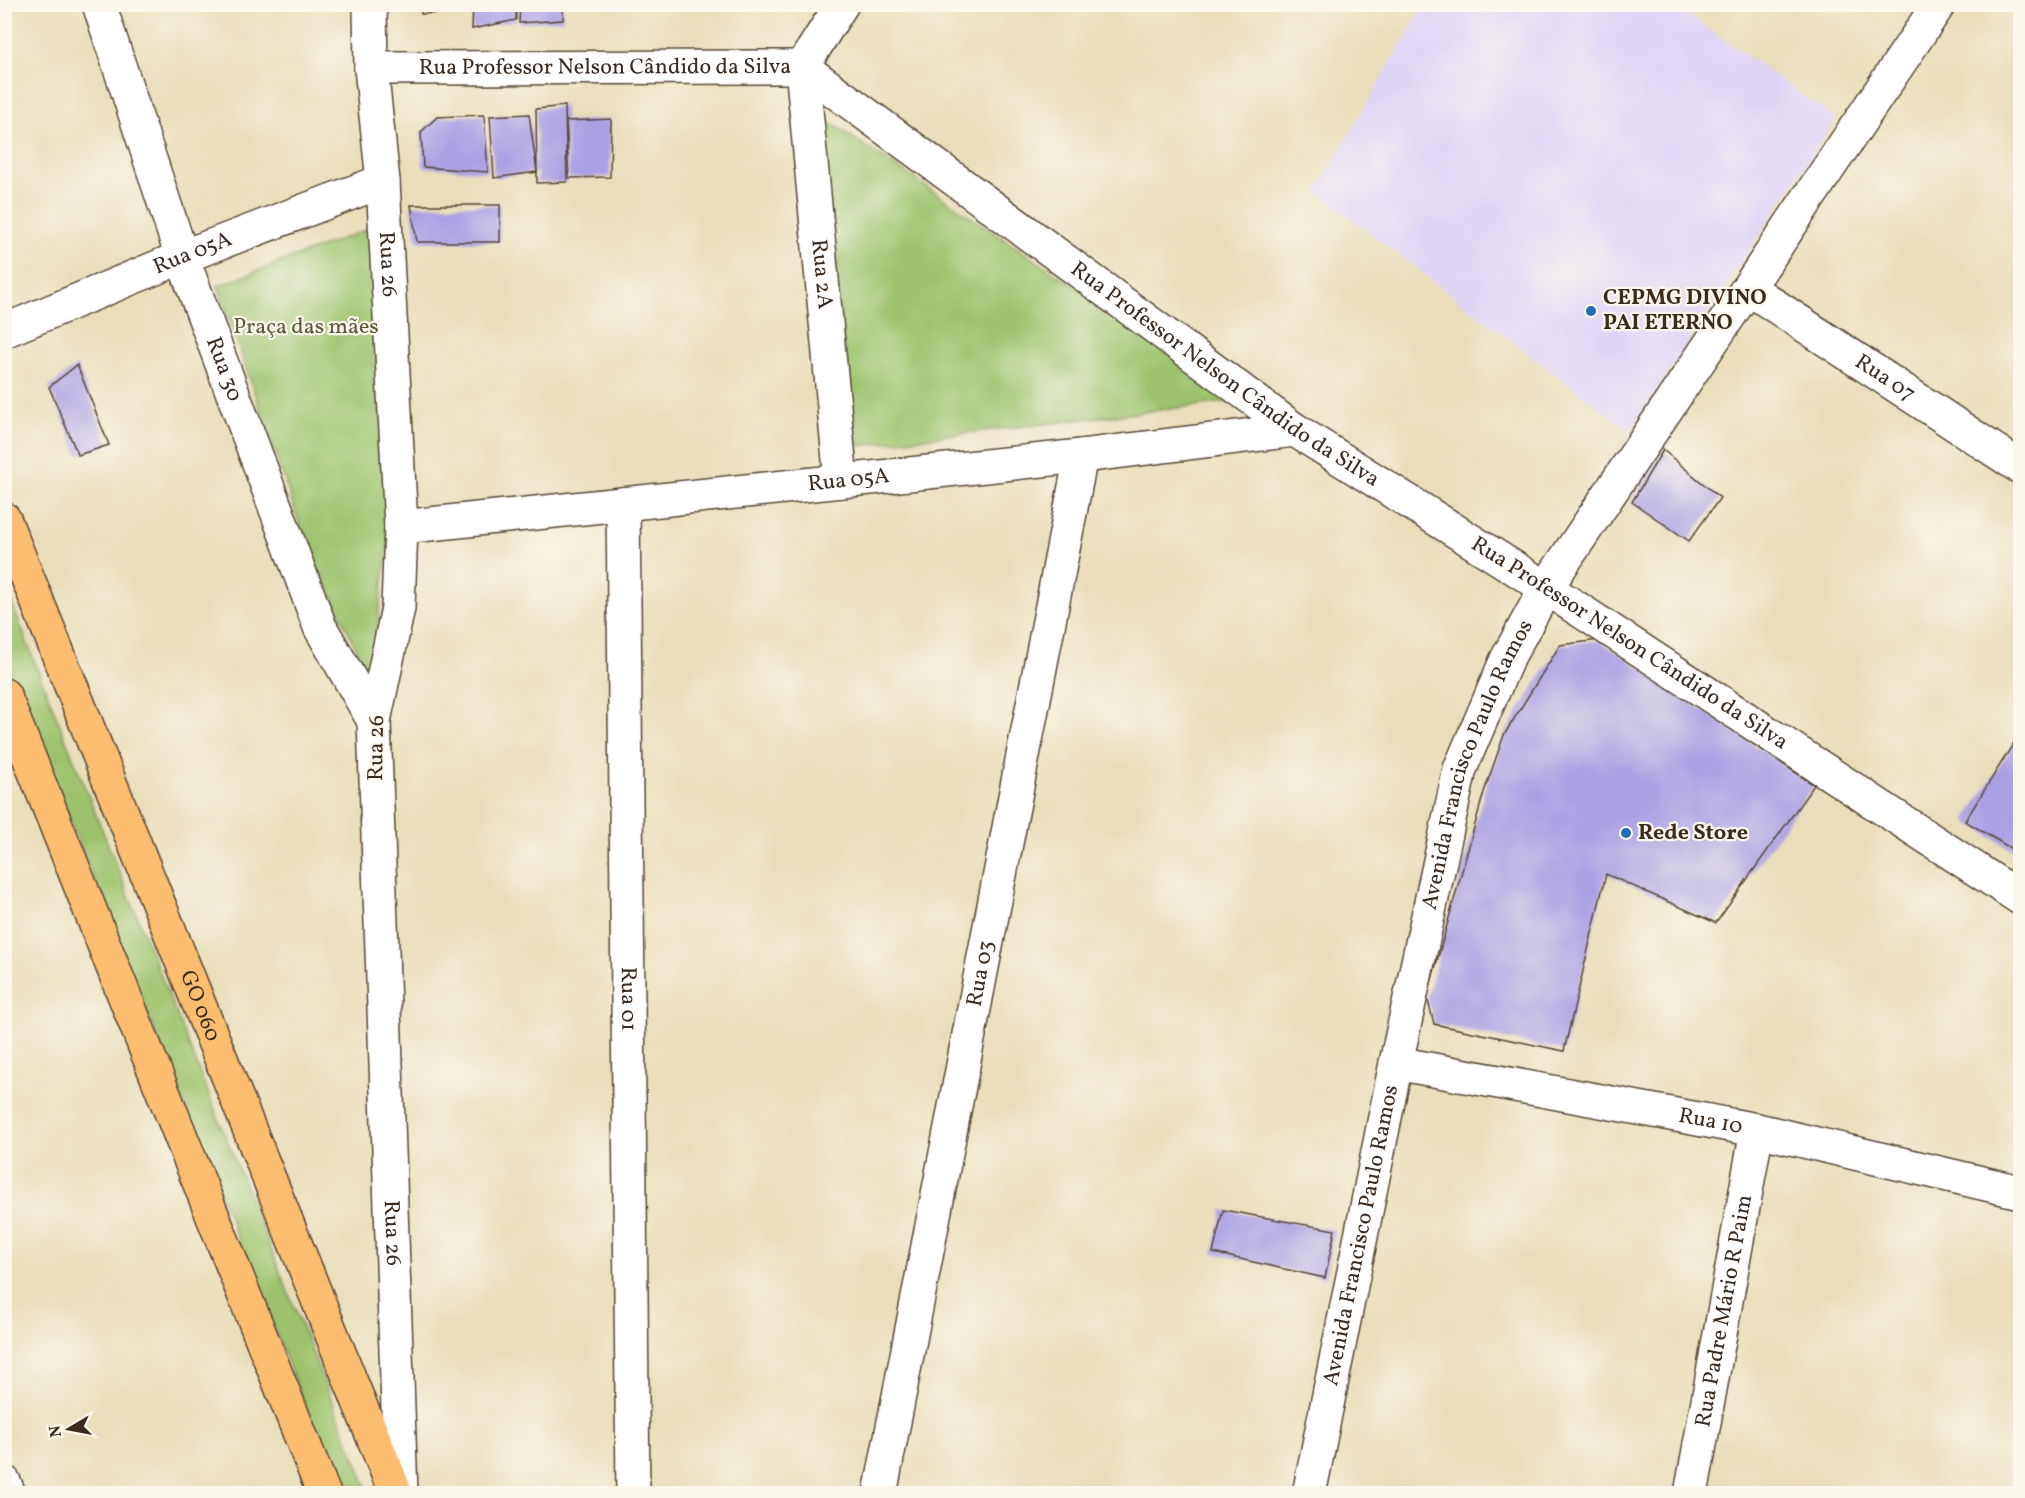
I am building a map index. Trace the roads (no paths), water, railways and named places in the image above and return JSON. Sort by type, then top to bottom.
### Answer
[{"type":"main road","name":"GO 060","points":[[4,519],[396,1494]]},
{"type":"main road","points":[[4,695],[324,1494]]},
{"type":"street","name":"Rua 30","points":[[99,4],[182,257],[320,627],[374,721]]},
{"type":"street","name":"Rua 26","points":[[370,4],[371,68],[382,181],[401,527],[398,608],[374,721],[401,1494]]},
{"type":"street","points":[[802,67],[842,4]]},
{"type":"street","name":"Avenida Francisco Paulo Ramos","points":[[1309,1494],[1396,1063],[1460,769],[1507,659],[1546,588],[1939,4]]},
{"type":"street","name":"Rua Professor Nelson Cândido da Silva","points":[[371,68],[802,67],[1295,430],[1546,588],[2020,898]]},
{"type":"street","name":"Rua 2A","points":[[802,67],[841,481]]},
{"type":"street","name":"Rua 05A","points":[[4,331],[182,257],[382,181]]},
{"type":"street","name":"Rua 07","points":[[1748,288],[2020,467]]},
{"type":"street","name":"Rua 05A","points":[[401,527],[1081,456],[1295,430]]},
{"type":"street","name":"Rua 03","points":[[880,1494],[1081,456]]},
{"type":"street","name":"Rua 01","points":[[623,504],[633,1494]]},
{"type":"street","name":"Rua 10","points":[[1396,1063],[1757,1130],[2020,1192]]},
{"type":"street","name":"Rua Padre Mário R Paim","points":[[1691,1494],[1757,1130]]},
{"type":"street","points":[[4,1482],[9,1494]]},
{"type":"place","name":"CEPMG DIVINO PAI ETERNO","points":[[1591,311]]},
{"type":"place","name":"Rede Store","points":[[1626,833]]},
{"type":"park label","name":"Praça das mães","points":[[306,327]]}]
